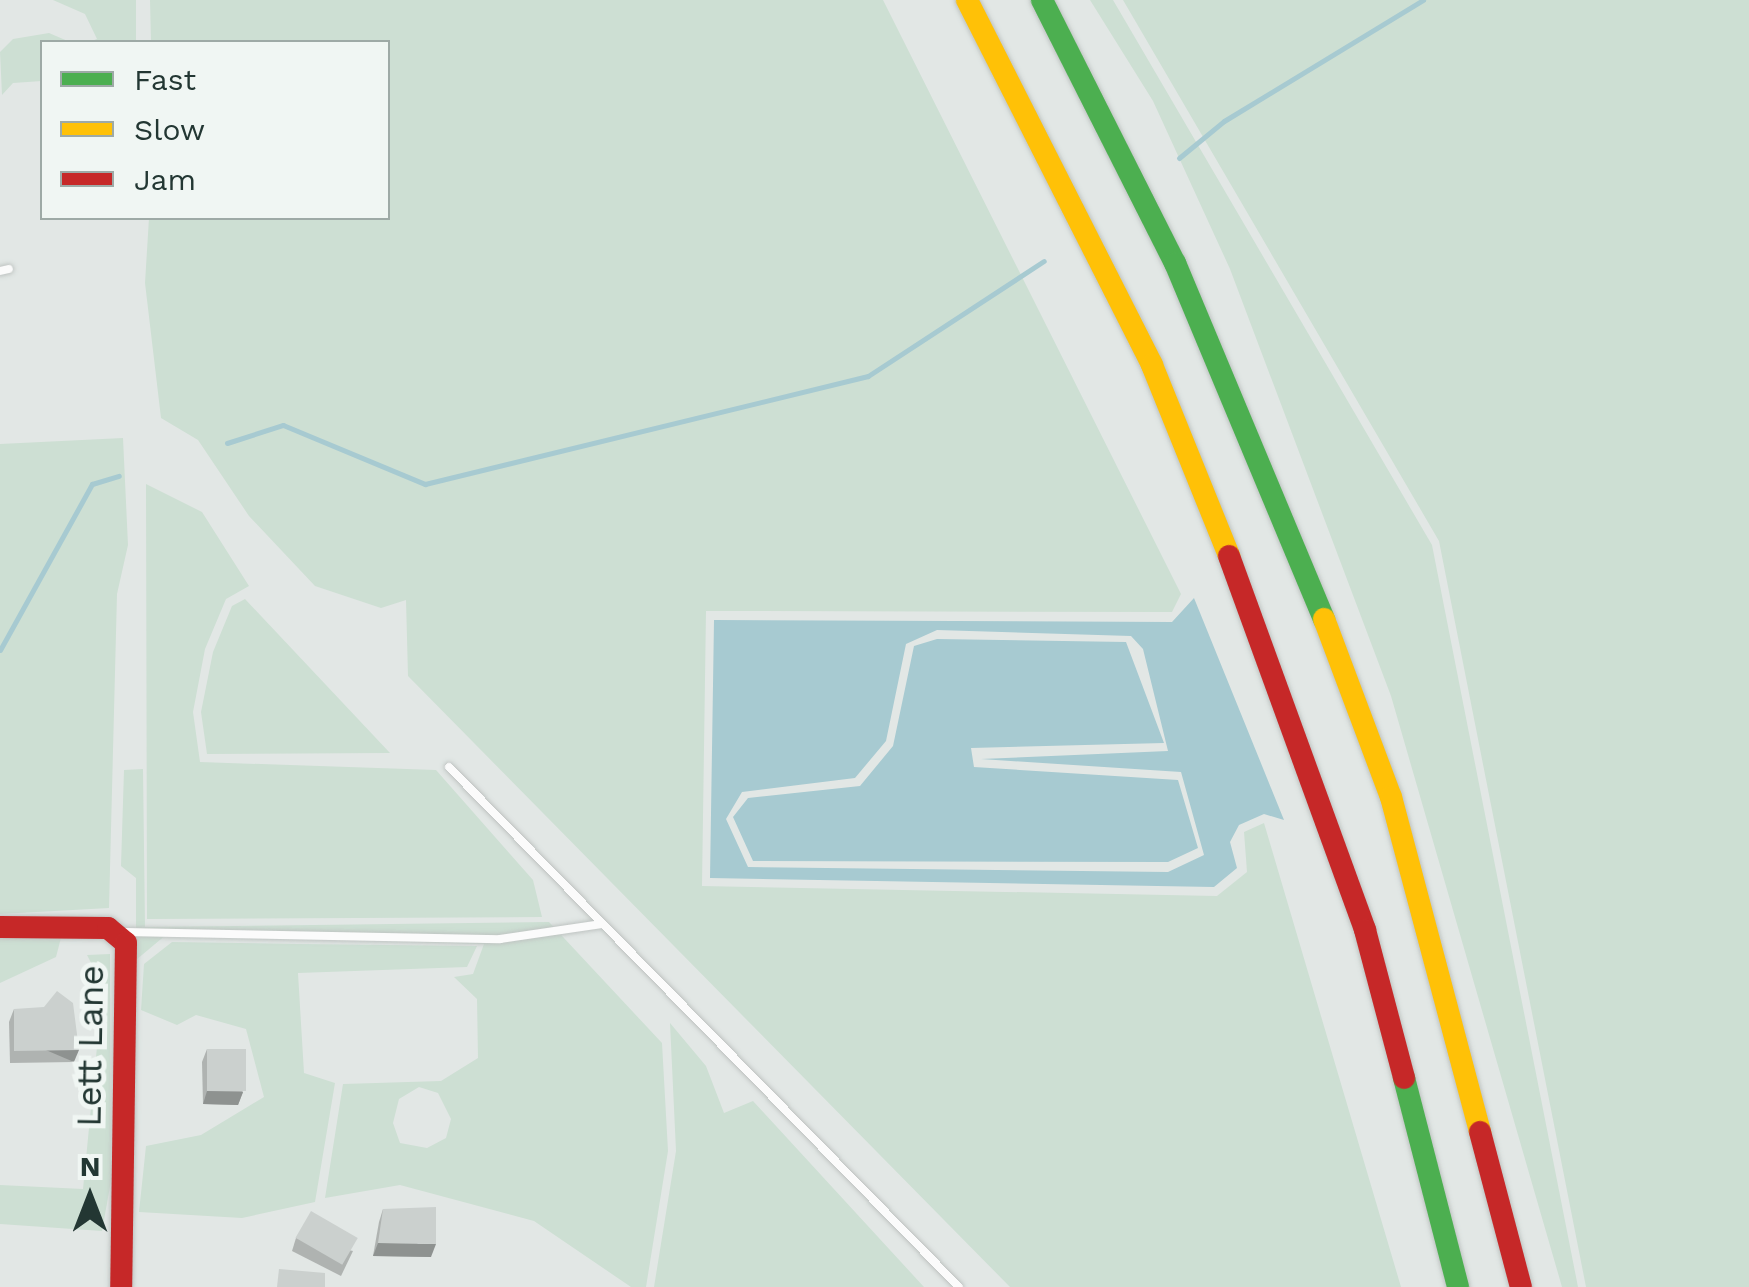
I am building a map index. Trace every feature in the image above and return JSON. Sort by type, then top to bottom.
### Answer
[{"type":"main road","points":[[967,0],[1152,365],[1269,654],[1365,930],[1458,1287]]},
{"type":"main road","points":[[1042,0],[1214,354],[1384,778],[1521,1287]]},
{"type":"main road","points":[[0,926],[116,930]]},
{"type":"main road","name":"Lett Lane","points":[[116,930],[126,943],[122,1287]]},
{"type":"lane","points":[[449,767],[958,1287]]},
{"type":"lane","points":[[116,930],[500,939],[602,924]]},
{"type":"green space","points":[[53,0],[136,0],[136,40],[94,40],[85,14]]},
{"type":"green space","points":[[150,0],[883,0],[1181,594],[1172,612],[706,611],[702,886],[1217,896],[1247,872],[1244,832],[1264,823],[1401,1287],[1010,1287],[408,676],[406,600],[381,608],[315,586],[249,516],[198,440],[161,418],[145,283],[149,220],[390,220],[390,40],[151,40]]},
{"type":"green space","points":[[1090,0],[1113,0],[1432,545],[1578,1287],[1562,1287],[1391,696],[1230,269],[1153,101]]},
{"type":"green space","points":[[1123,0],[1749,0],[1749,1287],[1586,1287],[1439,541]]},
{"type":"green space","points":[[49,33],[65,40],[40,40],[40,81],[13,83],[2,95],[0,52],[13,39]]},
{"type":"green space","points":[[123,438],[128,545],[117,594],[109,908],[0,914],[0,444]]},
{"type":"green space","points":[[146,484],[202,512],[249,586],[226,599],[205,649],[193,712],[200,762],[436,770],[533,880],[542,917],[147,919]]},
{"type":"green space","points":[[245,599],[390,753],[207,754],[201,712],[213,652],[232,606]]},
{"type":"green space","points":[[143,769],[145,927],[549,922],[662,1043],[668,1151],[646,1287],[631,1287],[534,1221],[400,1185],[325,1198],[343,1084],[441,1081],[478,1058],[477,999],[454,977],[473,974],[484,944],[167,934],[136,960],[136,878],[121,866],[124,770]],"holes":[[[419,1087],[438,1093],[451,1119],[446,1138],[427,1148],[400,1143],[393,1123],[399,1099]]]},
{"type":"green space","points":[[0,934],[62,934],[56,957],[0,983]]},
{"type":"green space","points":[[172,942],[477,946],[467,967],[298,973],[304,1073],[335,1083],[315,1202],[242,1218],[139,1212],[146,1146],[201,1135],[264,1097],[246,1029],[196,1015],[177,1025],[141,1010],[144,964]]},
{"type":"green space","points":[[110,954],[111,1181],[102,1231],[0,1224],[0,1185],[83,1189],[103,986],[87,955]]},
{"type":"green space","points":[[670,1023],[706,1066],[724,1113],[753,1101],[924,1287],[654,1287],[676,1151]]},
{"type":"water","points":[[1194,598],[1284,820],[1264,814],[1239,825],[1230,842],[1237,868],[1214,887],[710,878],[714,620],[1172,622]],"holes":[[[937,630],[1131,636],[1143,649],[1168,751],[981,759],[1181,772],[1204,855],[1168,872],[748,867],[726,819],[742,792],[855,778],[886,741],[906,644]]]},
{"type":"water","points":[[937,639],[1126,642],[1164,743],[971,748],[974,767],[1178,780],[1198,848],[1168,862],[753,861],[733,817],[748,798],[860,786],[893,746],[914,646]]},
{"type":"building","points":[[57,991],[73,1003],[79,1050],[14,1051],[14,1009],[44,1007]]},
{"type":"building","points":[[207,1049],[246,1049],[246,1091],[207,1091]]},
{"type":"building","points":[[436,1207],[436,1244],[378,1243],[383,1209]]},
{"type":"building","points":[[311,1211],[358,1238],[342,1265],[296,1238]]},
{"type":"building","points":[[279,1269],[325,1273],[325,1287],[277,1287]]},
{"type":"waterway","points":[[1179,158],[1224,121],[1423,0]]},
{"type":"waterway","points":[[227,443],[283,425],[425,484],[868,376],[1044,261]]},
{"type":"waterway","points":[[0,650],[92,484],[119,476]]},
{"type":"traffic: fast","points":[[1042,0],[1175,263],[1324,619]]},
{"type":"traffic: fast","points":[[1404,1078],[1458,1287]]},
{"type":"traffic: slow","points":[[967,0],[1152,365],[1229,556]]},
{"type":"traffic: slow","points":[[1324,619],[1391,797],[1480,1132]]},
{"type":"traffic: jam","points":[[1229,556],[1365,930],[1404,1078]]},
{"type":"traffic: jam","points":[[0,927],[108,928],[126,943],[121,1287]]},
{"type":"traffic: jam","points":[[1480,1132],[1521,1287]]}]
